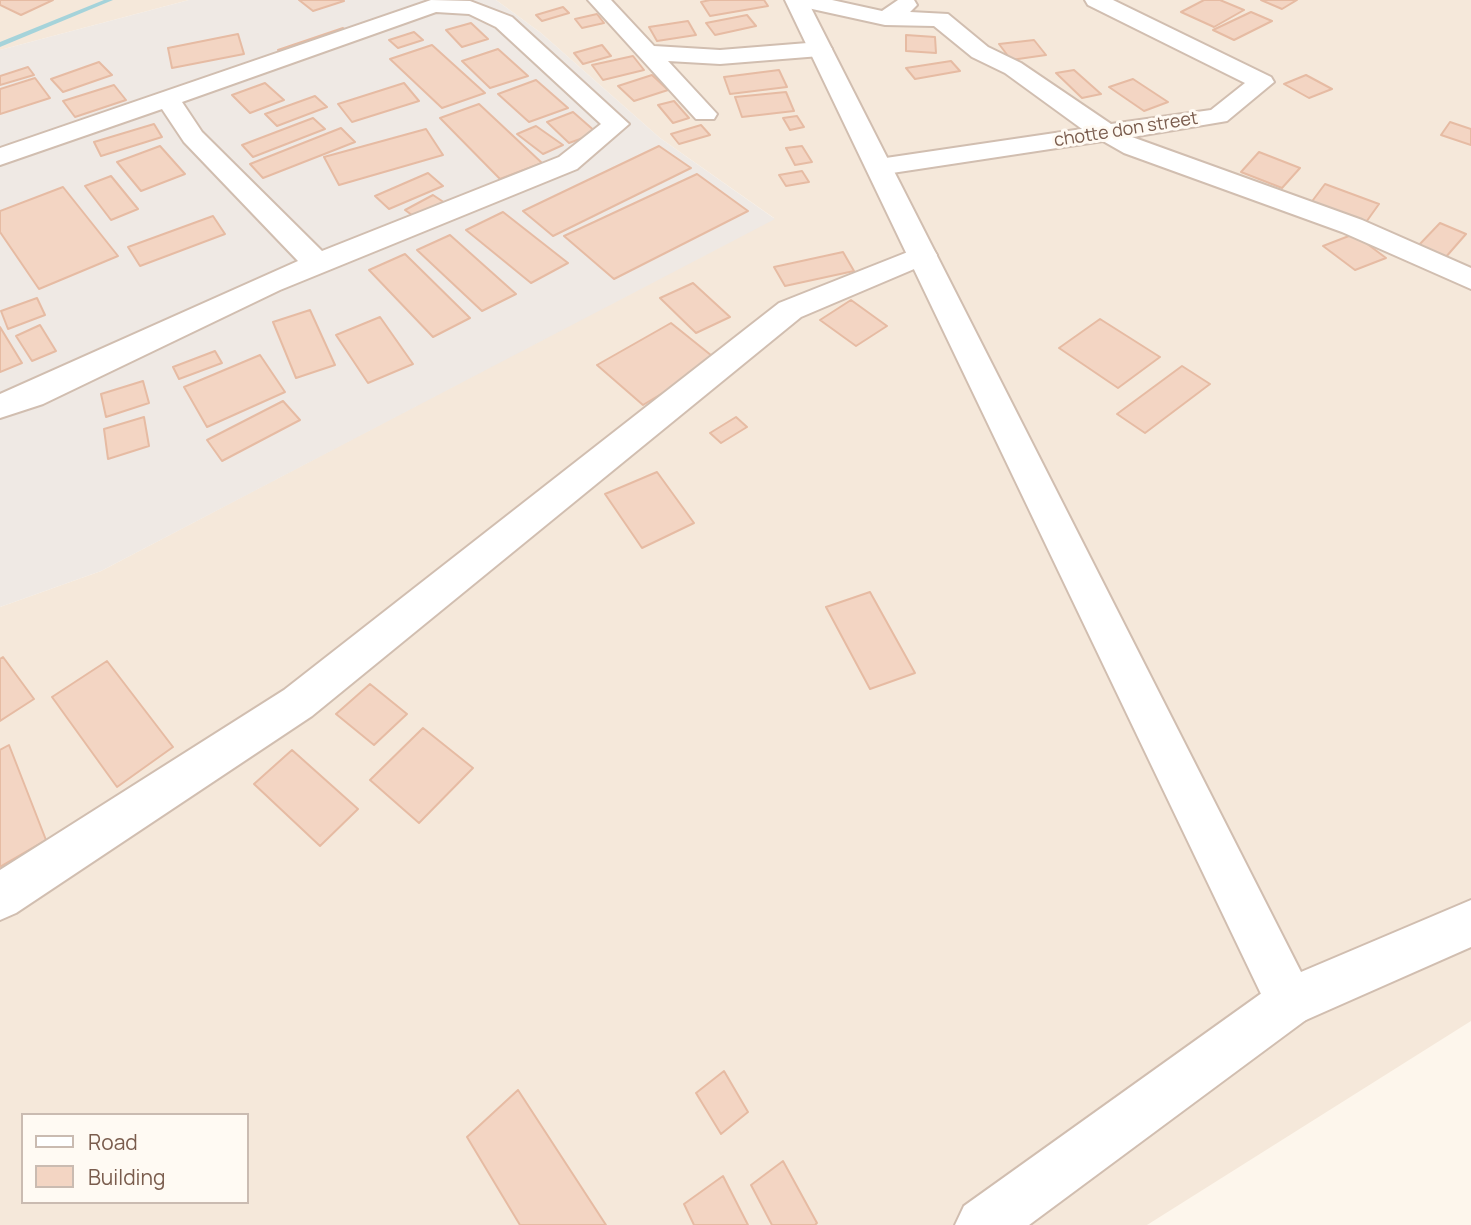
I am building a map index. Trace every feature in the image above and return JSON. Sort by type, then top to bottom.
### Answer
[{"type":"street","points":[[599,0],[705,114]]},
{"type":"street","points":[[796,0],[1290,1002]]},
{"type":"street","points":[[802,0],[885,18],[940,19],[980,52],[1013,68],[1078,116],[1133,148],[1352,226],[1471,279]]},
{"type":"street","points":[[885,18],[914,0]]},
{"type":"street","name":"chotte don street","points":[[879,167],[1219,116],[1262,82],[1096,0]]},
{"type":"street","points":[[0,157],[433,6],[460,5],[486,11],[504,22],[616,124],[568,163],[270,283],[31,396],[0,406]]},
{"type":"street","points":[[645,51],[720,57],[820,49]]},
{"type":"street","points":[[169,100],[192,136],[318,264]]},
{"type":"street","points":[[0,897],[298,703],[790,310],[923,255]]},
{"type":"street","points":[[983,1225],[1290,1002],[1471,923]]},
{"type":"shaded area","points":[[0,0],[189,0],[0,50]]},
{"type":"shaded area","points":[[189,0],[496,0],[541,33],[660,138],[775,219],[101,571],[0,607],[0,50]]},
{"type":"shaded area","points":[[496,0],[1471,0],[1471,1021],[1147,1225],[0,1225],[0,607],[101,571],[774,218],[660,138],[541,33]]},
{"type":"building","points":[[0,0],[53,0],[21,15],[0,5]]},
{"type":"building","points":[[299,0],[343,0],[344,1],[313,11]]},
{"type":"building","points":[[764,0],[768,6],[710,16],[701,2]]},
{"type":"building","points":[[1204,0],[1220,0],[1244,10],[1214,27],[1181,12]]},
{"type":"building","points":[[1261,0],[1297,0],[1282,9]]},
{"type":"building","points":[[563,7],[569,13],[542,21],[536,15]]},
{"type":"building","points":[[1251,12],[1272,21],[1234,40],[1213,30]]},
{"type":"building","points":[[597,14],[604,23],[582,28],[575,19]]},
{"type":"building","points":[[747,15],[756,26],[715,35],[706,23]]},
{"type":"building","points":[[688,21],[696,35],[657,41],[649,27]]},
{"type":"building","points":[[471,23],[488,39],[462,47],[446,30]]},
{"type":"building","points":[[343,28],[348,32],[283,55],[278,50]]},
{"type":"building","points":[[414,32],[423,40],[398,48],[389,40]]},
{"type":"building","points":[[238,34],[244,54],[172,68],[168,48]]},
{"type":"building","points":[[906,35],[935,37],[936,53],[906,51]]},
{"type":"building","points":[[1034,40],[1046,55],[1011,60],[999,44]]},
{"type":"building","points":[[432,45],[485,93],[442,108],[390,59]]},
{"type":"building","points":[[602,45],[611,56],[583,64],[574,53]]},
{"type":"building","points":[[498,49],[528,76],[490,88],[462,61]]},
{"type":"building","points":[[633,56],[644,70],[603,80],[592,65]]},
{"type":"building","points":[[951,61],[960,71],[915,79],[906,68]]},
{"type":"building","points":[[99,62],[112,75],[63,92],[51,79]]},
{"type":"building","points":[[28,67],[34,75],[0,85],[0,76]]},
{"type":"building","points":[[779,70],[787,87],[730,94],[724,77]]},
{"type":"building","points":[[1074,70],[1101,94],[1082,98],[1056,73]]},
{"type":"building","points":[[652,75],[668,90],[634,101],[618,86]]},
{"type":"building","points":[[1306,75],[1332,89],[1309,98],[1284,84]]},
{"type":"building","points":[[35,78],[50,98],[0,114],[0,89]]},
{"type":"building","points":[[1133,79],[1168,102],[1144,111],[1109,87]]},
{"type":"building","points":[[536,80],[568,108],[529,122],[498,94]]},
{"type":"building","points":[[265,83],[284,100],[250,113],[232,95]]},
{"type":"building","points":[[404,83],[419,101],[352,122],[338,104]]},
{"type":"building","points":[[114,85],[126,100],[75,117],[63,101]]},
{"type":"building","points":[[786,92],[794,111],[742,117],[735,97]]},
{"type":"building","points":[[315,96],[327,107],[277,126],[265,114]]},
{"type":"building","points":[[674,101],[689,118],[673,123],[658,105]]},
{"type":"building","points":[[479,104],[542,163],[500,179],[440,118]]},
{"type":"building","points":[[573,112],[597,133],[569,143],[547,122]]},
{"type":"building","points":[[797,116],[804,127],[790,130],[783,118]]},
{"type":"building","points":[[313,118],[325,129],[253,157],[242,145]]},
{"type":"building","points":[[1450,122],[1471,129],[1471,145],[1441,135]]},
{"type":"building","points":[[154,124],[162,137],[101,156],[94,142]]},
{"type":"building","points":[[701,125],[710,135],[679,144],[671,134]]},
{"type":"building","points":[[536,126],[563,145],[543,154],[517,134]]},
{"type":"building","points":[[341,128],[355,142],[263,178],[250,164]]},
{"type":"building","points":[[426,129],[443,155],[339,185],[324,157]]},
{"type":"building","points":[[160,146],[185,174],[141,191],[117,162]]},
{"type":"building","points":[[659,146],[691,168],[553,236],[523,211]]},
{"type":"building","points":[[802,146],[812,162],[795,165],[786,148]]},
{"type":"building","points":[[1259,152],[1300,168],[1282,188],[1241,172]]},
{"type":"building","points":[[802,171],[809,182],[786,186],[779,175]]},
{"type":"building","points":[[428,173],[443,186],[389,209],[375,196]]},
{"type":"building","points":[[697,174],[748,211],[614,279],[564,236]]},
{"type":"building","points":[[111,176],[138,209],[111,220],[85,186]]},
{"type":"building","points":[[1325,184],[1379,204],[1364,225],[1310,204]]},
{"type":"building","points":[[63,187],[118,256],[39,289],[0,232],[0,211]]},
{"type":"building","points":[[433,195],[445,203],[416,218],[405,210]]},
{"type":"building","points":[[503,212],[568,263],[531,283],[466,230]]},
{"type":"building","points":[[213,216],[225,234],[140,266],[128,247]]},
{"type":"building","points":[[1440,223],[1466,234],[1445,258],[1418,246]]},
{"type":"building","points":[[1354,234],[1386,258],[1355,270],[1323,246]]},
{"type":"building","points":[[450,235],[516,294],[482,311],[417,250]]},
{"type":"building","points":[[843,252],[854,271],[785,286],[774,267]]},
{"type":"building","points":[[405,254],[470,318],[433,337],[369,270]]},
{"type":"building","points":[[693,283],[730,317],[696,333],[660,298]]},
{"type":"building","points":[[37,298],[45,315],[8,329],[1,311]]},
{"type":"building","points":[[851,300],[887,326],[856,346],[820,320]]},
{"type":"building","points":[[310,310],[335,365],[296,378],[273,322]]},
{"type":"building","points":[[380,317],[413,364],[368,383],[336,335]]},
{"type":"building","points":[[1100,319],[1160,357],[1118,388],[1059,348]]},
{"type":"building","points":[[671,323],[717,360],[643,405],[597,365]]},
{"type":"building","points":[[40,325],[56,351],[32,361],[16,336]]},
{"type":"building","points":[[0,327],[22,363],[0,372]]},
{"type":"building","points":[[215,351],[222,363],[179,379],[173,367]]},
{"type":"building","points":[[260,355],[285,392],[207,427],[184,387]]},
{"type":"building","points":[[1182,366],[1210,384],[1145,433],[1117,414]]},
{"type":"building","points":[[143,381],[149,403],[106,417],[101,394]]},
{"type":"building","points":[[283,401],[300,420],[222,461],[207,440]]},
{"type":"building","points":[[144,417],[149,446],[108,459],[104,429]]},
{"type":"building","points":[[736,417],[747,427],[721,443],[710,433]]},
{"type":"building","points":[[657,472],[694,523],[642,548],[605,494]]},
{"type":"building","points":[[870,592],[915,673],[870,689],[826,607]]},
{"type":"building","points":[[3,657],[34,699],[0,721],[0,659]]},
{"type":"building","points":[[107,661],[173,747],[117,787],[52,697]]},
{"type":"building","points":[[370,684],[407,714],[374,745],[336,714]]},
{"type":"building","points":[[423,728],[473,768],[419,823],[370,780]]},
{"type":"building","points":[[9,745],[46,840],[0,867],[0,750]]},
{"type":"building","points":[[292,750],[358,809],[320,846],[254,784]]},
{"type":"building","points":[[724,1071],[748,1112],[721,1134],[696,1093]]},
{"type":"building","points":[[518,1090],[606,1225],[520,1225],[467,1137]]},
{"type":"building","points":[[783,1161],[817,1223],[815,1225],[772,1225],[751,1185]]},
{"type":"building","points":[[723,1176],[748,1225],[694,1225],[684,1204]]},
{"type":"waterway","points":[[0,45],[110,0]]}]
